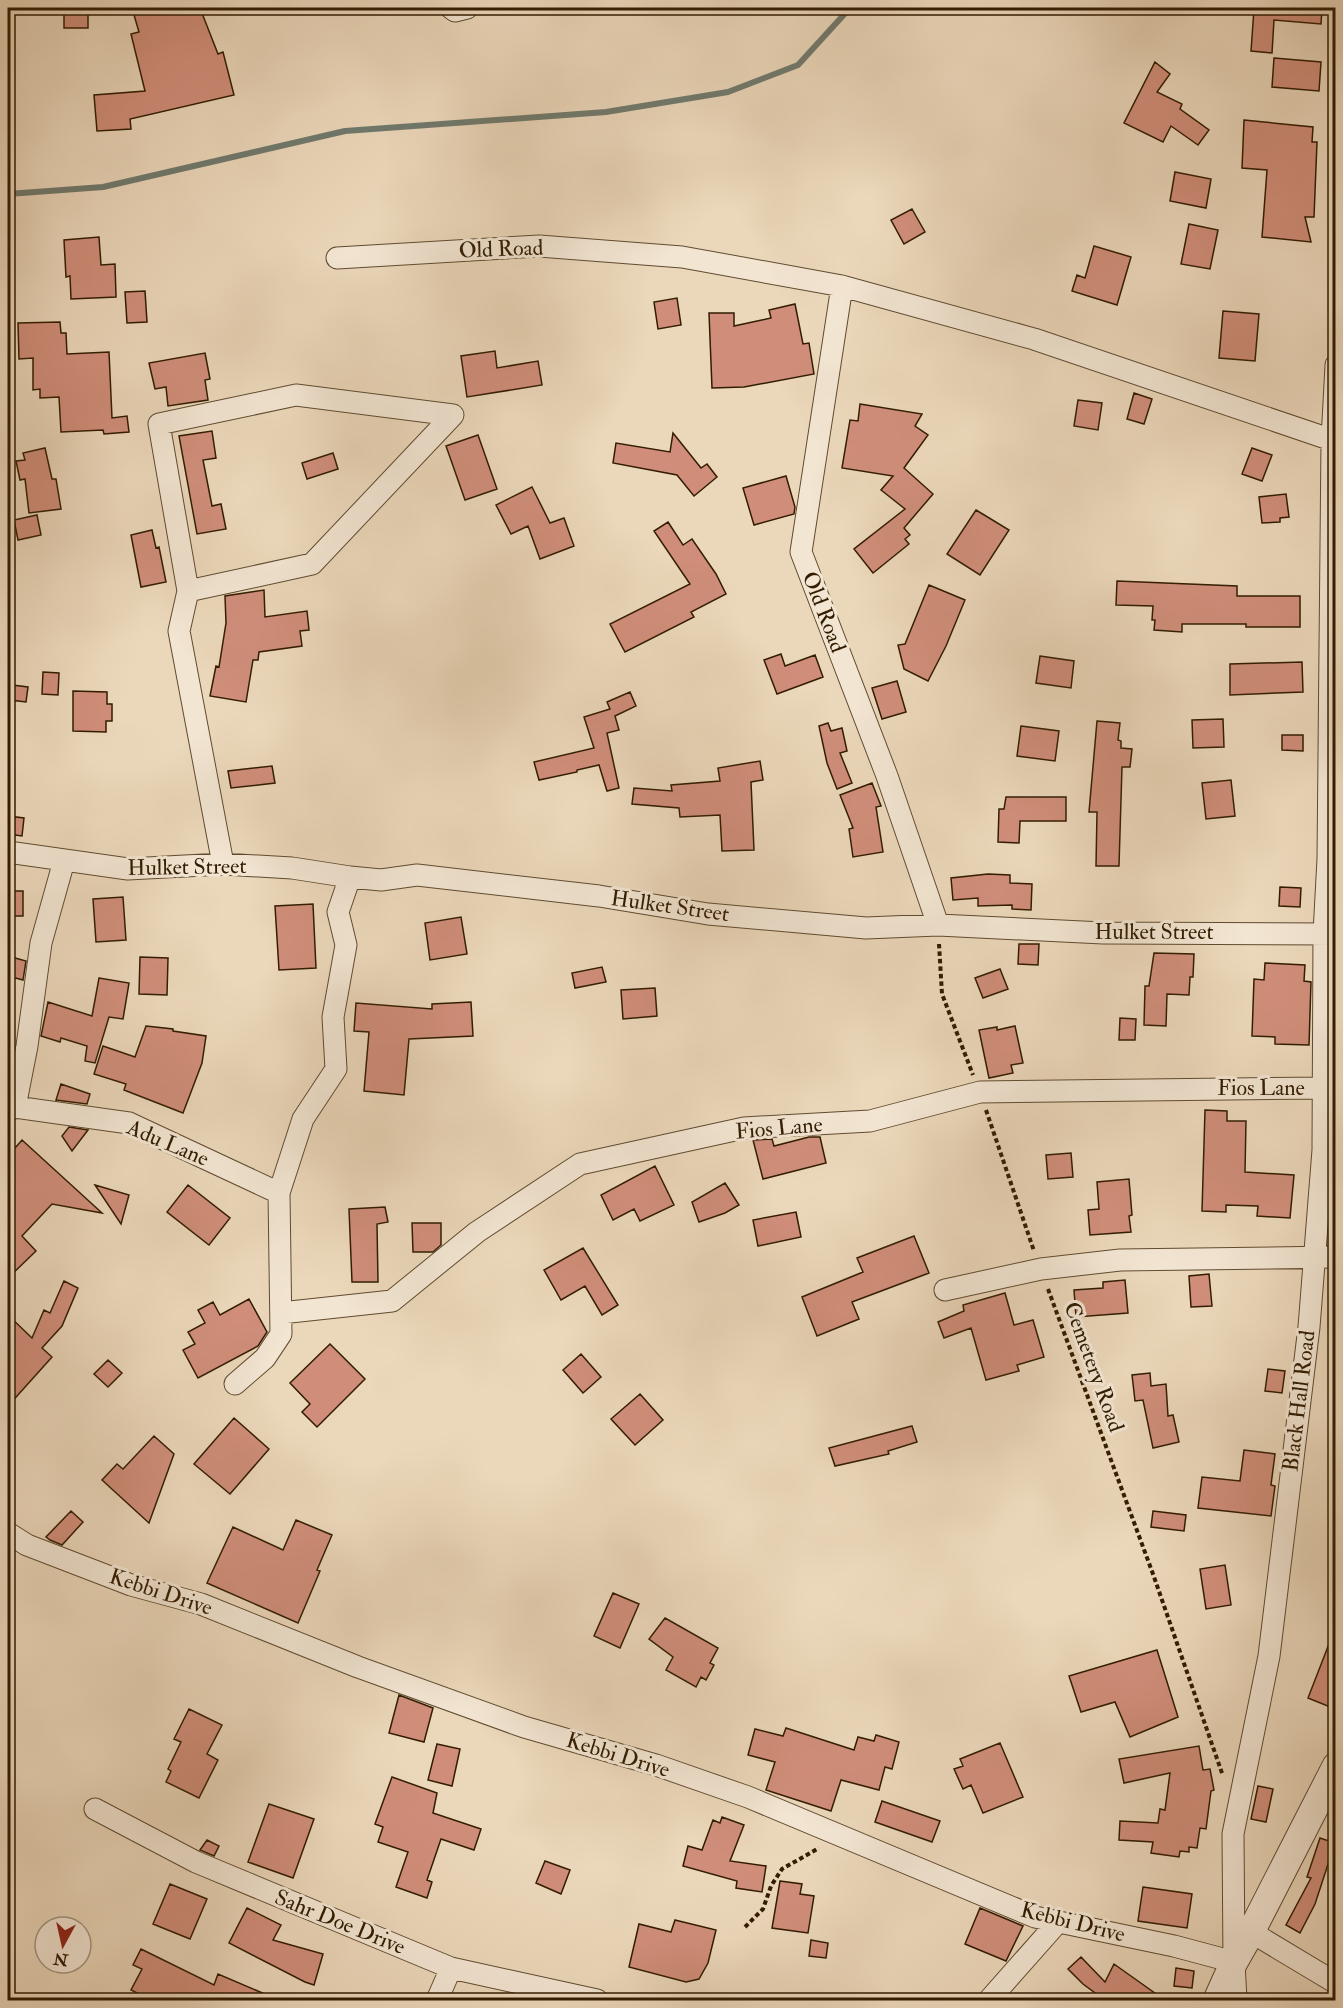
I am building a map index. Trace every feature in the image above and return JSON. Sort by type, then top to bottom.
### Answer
[{"type":"street","points":[[451,8],[455,11],[467,8]]},
{"type":"street","name":"Old Road","points":[[338,258],[539,246],[682,257],[842,286],[1034,339],[1332,440]]},
{"type":"street","name":"Old Road","points":[[842,286],[801,552],[887,776],[938,925]]},
{"type":"street","name":"Black Hall Road","points":[[1236,2001],[1233,1834],[1269,1656],[1326,1257],[1323,1088],[1330,933],[1328,859],[1332,440],[1335,365]]},
{"type":"street","points":[[188,591],[312,564],[453,415],[296,395],[159,424],[188,591],[180,631],[223,864]]},
{"type":"street","name":"Hulket Street","points":[[8,852],[129,869],[223,864],[292,868],[381,880],[417,875],[599,896],[708,914],[866,928],[938,925],[1104,933],[1330,933]]},
{"type":"street","points":[[11,1108],[27,1046],[41,943],[64,861]]},
{"type":"street","points":[[235,1384],[265,1358],[281,1334],[279,1193],[303,1119],[336,1069],[333,1017],[346,945],[339,912],[350,877]]},
{"type":"street","name":"Fios Lane","points":[[281,1313],[392,1301],[477,1232],[580,1164],[744,1128],[870,1121],[980,1092],[1323,1088]]},
{"type":"street","name":"Adu Lane","points":[[11,1108],[129,1123],[279,1193]]},
{"type":"street","points":[[945,1290],[1041,1269],[1120,1260],[1326,1257]]},
{"type":"street","name":"Kebbi Drive","points":[[8,1533],[27,1545],[131,1585],[201,1604],[358,1667],[524,1726],[666,1768],[748,1797],[1035,1917],[1174,1946],[1234,1962]]},
{"type":"street","points":[[1217,2001],[1234,1962],[1335,1766]]},
{"type":"street","name":"Sahr Doe Drive","points":[[96,1809],[196,1863],[451,1968],[597,2001]]},
{"type":"street","points":[[988,2001],[1058,1922]]},
{"type":"street","points":[[1251,1932],[1335,1983]]},
{"type":"street","points":[[437,2001],[451,1968]]},
{"type":"path","name":"Cemetery Road","points":[[938,925],[942,994],[980,1092],[1041,1269],[1153,1574],[1224,1777]]},
{"type":"path","points":[[746,1927],[763,1909],[771,1886],[782,1869],[839,1834]]},
{"type":"building","points":[[64,8],[88,8],[88,28],[64,28]]},
{"type":"building","points":[[132,8],[200,8],[218,54],[223,52],[234,95],[130,119],[131,129],[97,131],[94,95],[145,91],[131,34],[139,32]]},
{"type":"building","points":[[1269,8],[1322,8],[1321,24],[1274,20],[1272,53],[1251,51],[1254,9],[1269,10]]},
{"type":"building","points":[[1274,58],[1321,62],[1319,91],[1272,87]]},
{"type":"building","points":[[1155,62],[1170,74],[1157,92],[1182,104],[1180,109],[1209,130],[1198,145],[1171,126],[1163,142],[1124,123]]},
{"type":"building","points":[[1244,120],[1313,127],[1312,142],[1317,142],[1314,217],[1305,217],[1311,242],[1262,237],[1267,170],[1242,168]]},
{"type":"building","points":[[1175,172],[1211,179],[1206,208],[1170,201]]},
{"type":"building","points":[[912,209],[925,232],[904,244],[891,220]]},
{"type":"building","points":[[1189,224],[1218,230],[1210,269],[1181,264]]},
{"type":"building","points":[[99,237],[101,265],[115,264],[116,297],[71,299],[70,276],[66,277],[64,240]]},
{"type":"building","points":[[1094,246],[1131,257],[1117,305],[1072,291],[1077,275],[1085,278]]},
{"type":"building","points":[[145,291],[147,322],[127,323],[125,292]]},
{"type":"building","points":[[677,298],[681,325],[658,329],[654,302]]},
{"type":"building","points":[[795,304],[803,344],[809,343],[814,374],[744,387],[712,388],[709,313],[734,313],[734,326],[771,318],[769,310]]},
{"type":"building","points":[[1223,311],[1259,314],[1255,361],[1219,358]]},
{"type":"building","points":[[60,322],[61,333],[66,333],[67,354],[109,352],[112,418],[127,416],[129,432],[104,434],[103,430],[61,432],[59,397],[40,398],[40,389],[33,390],[33,358],[19,359],[18,323]]},
{"type":"building","points":[[495,351],[497,368],[538,361],[542,385],[467,397],[461,356]]},
{"type":"building","points":[[205,353],[210,379],[205,380],[208,400],[168,406],[166,387],[155,389],[149,363]]},
{"type":"building","points":[[1134,393],[1152,399],[1144,424],[1127,419]]},
{"type":"building","points":[[1078,400],[1102,403],[1098,430],[1074,426]]},
{"type":"building","points":[[860,404],[922,414],[915,426],[928,435],[904,468],[933,494],[904,528],[910,535],[905,539],[909,544],[873,573],[854,549],[905,509],[881,490],[893,476],[842,468],[850,420],[858,421]]},
{"type":"building","points":[[212,431],[216,458],[203,460],[212,506],[221,504],[226,529],[197,534],[179,436]]},
{"type":"building","points":[[673,433],[701,468],[707,464],[717,477],[694,496],[677,475],[613,463],[616,443],[670,452]]},
{"type":"building","points":[[478,435],[497,489],[465,500],[446,446]]},
{"type":"building","points":[[45,448],[52,479],[56,479],[61,509],[29,513],[25,479],[20,480],[16,461],[25,460],[23,453]]},
{"type":"building","points":[[1252,448],[1272,455],[1262,481],[1242,474]]},
{"type":"building","points":[[333,453],[338,469],[307,479],[302,463]]},
{"type":"building","points":[[786,476],[795,507],[794,514],[754,525],[743,488]]},
{"type":"building","points":[[532,487],[550,523],[564,518],[574,546],[540,559],[528,526],[511,534],[496,505]]},
{"type":"building","points":[[1286,494],[1289,517],[1280,518],[1280,522],[1262,523],[1259,497]]},
{"type":"building","points":[[976,510],[1009,530],[980,575],[947,554]]},
{"type":"building","points":[[37,515],[41,535],[18,540],[14,520]]},
{"type":"building","points":[[668,522],[683,545],[692,539],[716,574],[726,594],[691,612],[694,617],[625,652],[610,624],[690,584],[654,531]]},
{"type":"building","points":[[152,530],[156,548],[159,547],[166,582],[141,587],[131,535]]},
{"type":"building","points":[[1117,581],[1237,586],[1237,596],[1300,596],[1300,627],[1182,624],[1182,632],[1154,630],[1153,606],[1116,605]]},
{"type":"building","points":[[929,585],[965,600],[946,646],[928,681],[904,669],[898,645],[905,644]]},
{"type":"building","points":[[264,590],[265,617],[307,611],[309,630],[300,631],[302,646],[259,652],[258,660],[253,660],[246,702],[210,696],[216,666],[219,667],[226,623],[225,596]]},
{"type":"building","points":[[781,654],[785,666],[815,655],[823,677],[777,694],[764,660]]},
{"type":"building","points":[[1040,656],[1074,661],[1071,688],[1036,683]]},
{"type":"building","points":[[1302,662],[1303,692],[1230,695],[1230,664]]},
{"type":"building","points":[[43,672],[59,673],[58,695],[42,694]]},
{"type":"building","points":[[897,681],[906,712],[882,719],[872,688]]},
{"type":"building","points":[[12,685],[28,687],[26,702],[10,700]]},
{"type":"building","points":[[73,691],[107,692],[107,704],[112,704],[112,721],[106,721],[106,732],[73,731]]},
{"type":"building","points":[[630,692],[636,706],[615,716],[619,730],[607,733],[619,788],[607,791],[599,765],[539,780],[534,762],[594,748],[584,717],[610,709],[607,702]]},
{"type":"building","points":[[1223,719],[1224,747],[1193,748],[1192,720]]},
{"type":"building","points":[[1097,721],[1120,723],[1118,740],[1121,741],[1121,748],[1132,749],[1130,767],[1122,767],[1119,866],[1096,866],[1097,812],[1089,812]]},
{"type":"building","points":[[828,723],[831,731],[842,728],[847,751],[840,753],[852,783],[837,789],[827,763],[819,726]]},
{"type":"building","points":[[1021,726],[1059,731],[1055,761],[1017,756]]},
{"type":"building","points":[[1282,735],[1303,735],[1303,751],[1282,750]]},
{"type":"building","points":[[760,761],[763,780],[751,782],[754,850],[722,851],[720,815],[680,817],[679,808],[632,804],[634,788],[672,791],[671,785],[720,781],[718,768]]},
{"type":"building","points":[[272,766],[275,783],[231,788],[228,771]]},
{"type":"building","points":[[1231,780],[1235,816],[1206,819],[1202,783]]},
{"type":"building","points":[[872,783],[881,806],[876,807],[883,852],[853,857],[849,829],[853,828],[840,795]]},
{"type":"building","points":[[1006,797],[1066,797],[1066,821],[1020,821],[1019,843],[998,842],[999,809],[1004,809]]},
{"type":"building","points":[[8,816],[24,818],[22,836],[8,834]]},
{"type":"building","points":[[988,874],[1010,875],[1010,883],[1032,884],[1031,910],[1012,909],[1012,905],[978,906],[978,898],[953,900],[951,878]]},
{"type":"building","points":[[1280,887],[1301,888],[1300,907],[1279,906]]},
{"type":"building","points":[[8,891],[23,891],[23,916],[8,916]]},
{"type":"building","points":[[123,897],[126,940],[96,942],[93,899]]},
{"type":"building","points":[[313,904],[316,968],[279,970],[275,906]]},
{"type":"building","points":[[461,917],[467,954],[430,960],[425,923]]},
{"type":"building","points":[[1019,944],[1039,944],[1038,965],[1018,964]]},
{"type":"building","points":[[1154,953],[1194,954],[1189,995],[1167,994],[1166,1026],[1144,1025],[1145,986],[1149,986]]},
{"type":"building","points":[[8,956],[26,961],[23,980],[8,976]]},
{"type":"building","points":[[140,957],[168,958],[167,995],[139,994]]},
{"type":"building","points":[[1265,963],[1305,965],[1304,981],[1311,982],[1309,1045],[1275,1044],[1275,1037],[1252,1036],[1254,979],[1264,980]]},
{"type":"building","points":[[602,967],[606,982],[575,988],[572,973]]},
{"type":"building","points":[[1000,969],[1008,989],[983,998],[975,978]]},
{"type":"building","points":[[99,978],[129,983],[123,1019],[109,1017],[95,1063],[85,1061],[87,1046],[61,1038],[60,1042],[41,1036],[48,1002],[92,1016]]},
{"type":"building","points":[[655,988],[657,1016],[623,1019],[621,990]]},
{"type":"building","points":[[471,1002],[473,1036],[409,1039],[404,1095],[364,1091],[369,1032],[354,1031],[356,1003],[432,1009],[432,1004]]},
{"type":"building","points":[[1120,1018],[1136,1019],[1135,1040],[1119,1040]]},
{"type":"building","points":[[146,1026],[206,1036],[202,1063],[183,1113],[124,1090],[126,1084],[94,1074],[103,1046],[135,1057]]},
{"type":"building","points":[[1015,1026],[1023,1063],[1011,1065],[1013,1073],[989,1078],[979,1030],[997,1027],[997,1030]]},
{"type":"building","points":[[61,1084],[90,1094],[87,1104],[56,1100]]},
{"type":"building","points":[[1205,1110],[1227,1111],[1227,1121],[1246,1121],[1245,1172],[1294,1175],[1290,1218],[1257,1216],[1258,1206],[1226,1205],[1226,1212],[1202,1211]]},
{"type":"building","points":[[69,1127],[88,1130],[72,1151],[62,1136]]},
{"type":"building","points":[[809,1137],[820,1137],[826,1163],[763,1179],[753,1140],[772,1139],[774,1146]]},
{"type":"building","points":[[22,1140],[102,1213],[52,1204],[22,1236],[36,1251],[8,1278],[8,1156]]},
{"type":"building","points":[[1071,1153],[1073,1177],[1048,1179],[1046,1155]]},
{"type":"building","points":[[655,1166],[674,1205],[640,1221],[634,1209],[613,1220],[601,1195]]},
{"type":"building","points":[[1129,1179],[1131,1232],[1090,1235],[1088,1210],[1099,1209],[1097,1182]]},
{"type":"building","points":[[725,1183],[739,1205],[725,1213],[699,1222],[692,1202]]},
{"type":"building","points":[[95,1185],[129,1195],[121,1224]]},
{"type":"building","points":[[188,1185],[230,1218],[209,1245],[167,1212]]},
{"type":"building","points":[[385,1207],[388,1222],[377,1224],[378,1282],[352,1282],[349,1209]]},
{"type":"building","points":[[796,1212],[801,1237],[758,1246],[753,1220]]},
{"type":"building","points":[[412,1223],[441,1223],[441,1245],[433,1252],[413,1252]]},
{"type":"building","points":[[914,1236],[929,1273],[852,1302],[859,1319],[817,1336],[802,1297],[863,1272],[857,1258]]},
{"type":"building","points":[[583,1248],[618,1305],[602,1315],[585,1286],[561,1300],[544,1270]]},
{"type":"building","points":[[1209,1274],[1212,1306],[1191,1307],[1189,1276]]},
{"type":"building","points":[[1125,1280],[1128,1313],[1076,1317],[1074,1290],[1103,1288],[1103,1282]]},
{"type":"building","points":[[64,1281],[78,1288],[62,1326],[42,1348],[52,1357],[8,1406],[8,1315],[32,1338],[44,1310],[50,1313]]},
{"type":"building","points":[[1005,1293],[1014,1325],[1033,1320],[1044,1357],[1017,1365],[1019,1371],[986,1380],[971,1328],[944,1338],[938,1322],[964,1311],[963,1305]]},
{"type":"building","points":[[249,1299],[267,1332],[258,1346],[198,1378],[183,1350],[195,1344],[188,1332],[205,1323],[198,1310],[213,1302],[220,1315]]},
{"type":"building","points":[[330,1344],[365,1379],[317,1427],[302,1412],[310,1404],[290,1383]]},
{"type":"building","points":[[581,1354],[601,1377],[583,1393],[563,1370]]},
{"type":"building","points":[[108,1360],[122,1373],[108,1387],[94,1374]]},
{"type":"building","points":[[1268,1369],[1285,1371],[1282,1393],[1265,1391]]},
{"type":"building","points":[[1150,1373],[1151,1386],[1166,1384],[1168,1416],[1173,1415],[1179,1442],[1153,1448],[1143,1400],[1135,1401],[1132,1375]]},
{"type":"building","points":[[640,1394],[663,1420],[635,1445],[611,1419]]},
{"type":"building","points":[[234,1418],[269,1449],[230,1494],[194,1464]]},
{"type":"building","points":[[912,1426],[917,1442],[888,1451],[889,1454],[835,1466],[829,1448]]},
{"type":"building","points":[[154,1436],[174,1454],[149,1523],[102,1480],[117,1464],[123,1469]]},
{"type":"building","points":[[1244,1450],[1275,1454],[1271,1485],[1275,1486],[1271,1516],[1198,1508],[1202,1477],[1240,1481]]},
{"type":"building","points":[[71,1511],[83,1522],[62,1545],[46,1537]]},
{"type":"building","points":[[1153,1511],[1186,1515],[1184,1531],[1151,1527]]},
{"type":"building","points":[[296,1520],[332,1535],[298,1623],[207,1583],[233,1527],[283,1550]]},
{"type":"building","points":[[1225,1565],[1231,1605],[1206,1609],[1200,1569]]},
{"type":"building","points":[[613,1593],[639,1604],[620,1648],[594,1636]]},
{"type":"building","points":[[665,1618],[718,1648],[710,1663],[714,1665],[706,1680],[701,1677],[696,1687],[666,1670],[673,1657],[649,1639]]},
{"type":"building","points":[[1335,1631],[1335,1709],[1308,1698]]},
{"type":"building","points":[[1157,1650],[1178,1717],[1130,1737],[1115,1702],[1081,1712],[1069,1676]]},
{"type":"building","points":[[399,1695],[433,1708],[424,1742],[389,1733]]},
{"type":"building","points":[[189,1709],[222,1725],[207,1754],[218,1760],[199,1798],[166,1782],[171,1771],[168,1769],[181,1742],[174,1739]]},
{"type":"building","points":[[786,1728],[854,1750],[858,1737],[874,1741],[876,1735],[899,1742],[892,1769],[885,1767],[879,1790],[841,1780],[831,1811],[766,1790],[775,1762],[748,1755],[755,1729],[783,1736]]},
{"type":"building","points":[[1000,1743],[1023,1797],[983,1813],[971,1785],[963,1789],[954,1769],[963,1766],[960,1759]]},
{"type":"building","points":[[437,1744],[460,1749],[452,1786],[428,1780]]},
{"type":"building","points":[[1199,1746],[1203,1770],[1210,1769],[1214,1790],[1211,1791],[1206,1829],[1200,1828],[1197,1848],[1189,1847],[1189,1852],[1180,1851],[1179,1857],[1151,1853],[1153,1842],[1119,1840],[1120,1821],[1158,1823],[1160,1809],[1165,1810],[1170,1773],[1124,1783],[1119,1759]]},
{"type":"building","points":[[392,1777],[437,1793],[433,1813],[481,1829],[474,1850],[441,1839],[427,1880],[432,1882],[427,1898],[396,1887],[408,1852],[378,1842],[383,1827],[375,1824]]},
{"type":"building","points":[[1258,1786],[1273,1789],[1266,1822],[1251,1819]]},
{"type":"building","points":[[882,1801],[940,1821],[932,1842],[875,1822]]},
{"type":"building","points":[[269,1804],[314,1819],[293,1878],[248,1862]]},
{"type":"building","points":[[722,1817],[744,1825],[730,1861],[766,1866],[762,1892],[736,1888],[737,1881],[683,1866],[688,1846],[702,1850],[713,1820],[720,1823]]},
{"type":"building","points":[[1320,1838],[1335,1843],[1315,1904],[1300,1933],[1286,1925],[1311,1878],[1307,1877]]},
{"type":"building","points":[[207,1840],[219,1846],[214,1856],[200,1850]]},
{"type":"building","points":[[545,1861],[570,1870],[561,1894],[536,1883]]},
{"type":"building","points":[[780,1881],[802,1884],[800,1894],[814,1896],[808,1933],[772,1928]]},
{"type":"building","points":[[170,1884],[207,1899],[190,1939],[153,1924]]},
{"type":"building","points":[[1143,1887],[1192,1894],[1187,1928],[1138,1921]]},
{"type":"building","points":[[247,1908],[281,1925],[273,1940],[323,1954],[314,1985],[229,1943]]},
{"type":"building","points":[[980,1908],[1023,1926],[1006,1961],[965,1944]]},
{"type":"building","points":[[675,1920],[716,1930],[708,1963],[699,1979],[686,1982],[629,1967],[639,1924],[671,1932]]},
{"type":"building","points":[[811,1940],[828,1943],[826,1958],[809,1956]]},
{"type":"building","points":[[141,1949],[214,1985],[218,1974],[281,2001],[153,2001],[131,1990],[142,1969],[133,1965]]},
{"type":"building","points":[[1081,1957],[1105,1982],[1114,1964],[1166,2001],[1106,2001],[1083,1984],[1068,1969]]},
{"type":"building","points":[[1176,1968],[1194,1971],[1192,1988],[1174,1986]]},
{"type":"waterway","points":[[8,194],[103,187],[345,131],[606,112],[728,92],[798,65],[850,8]]}]
